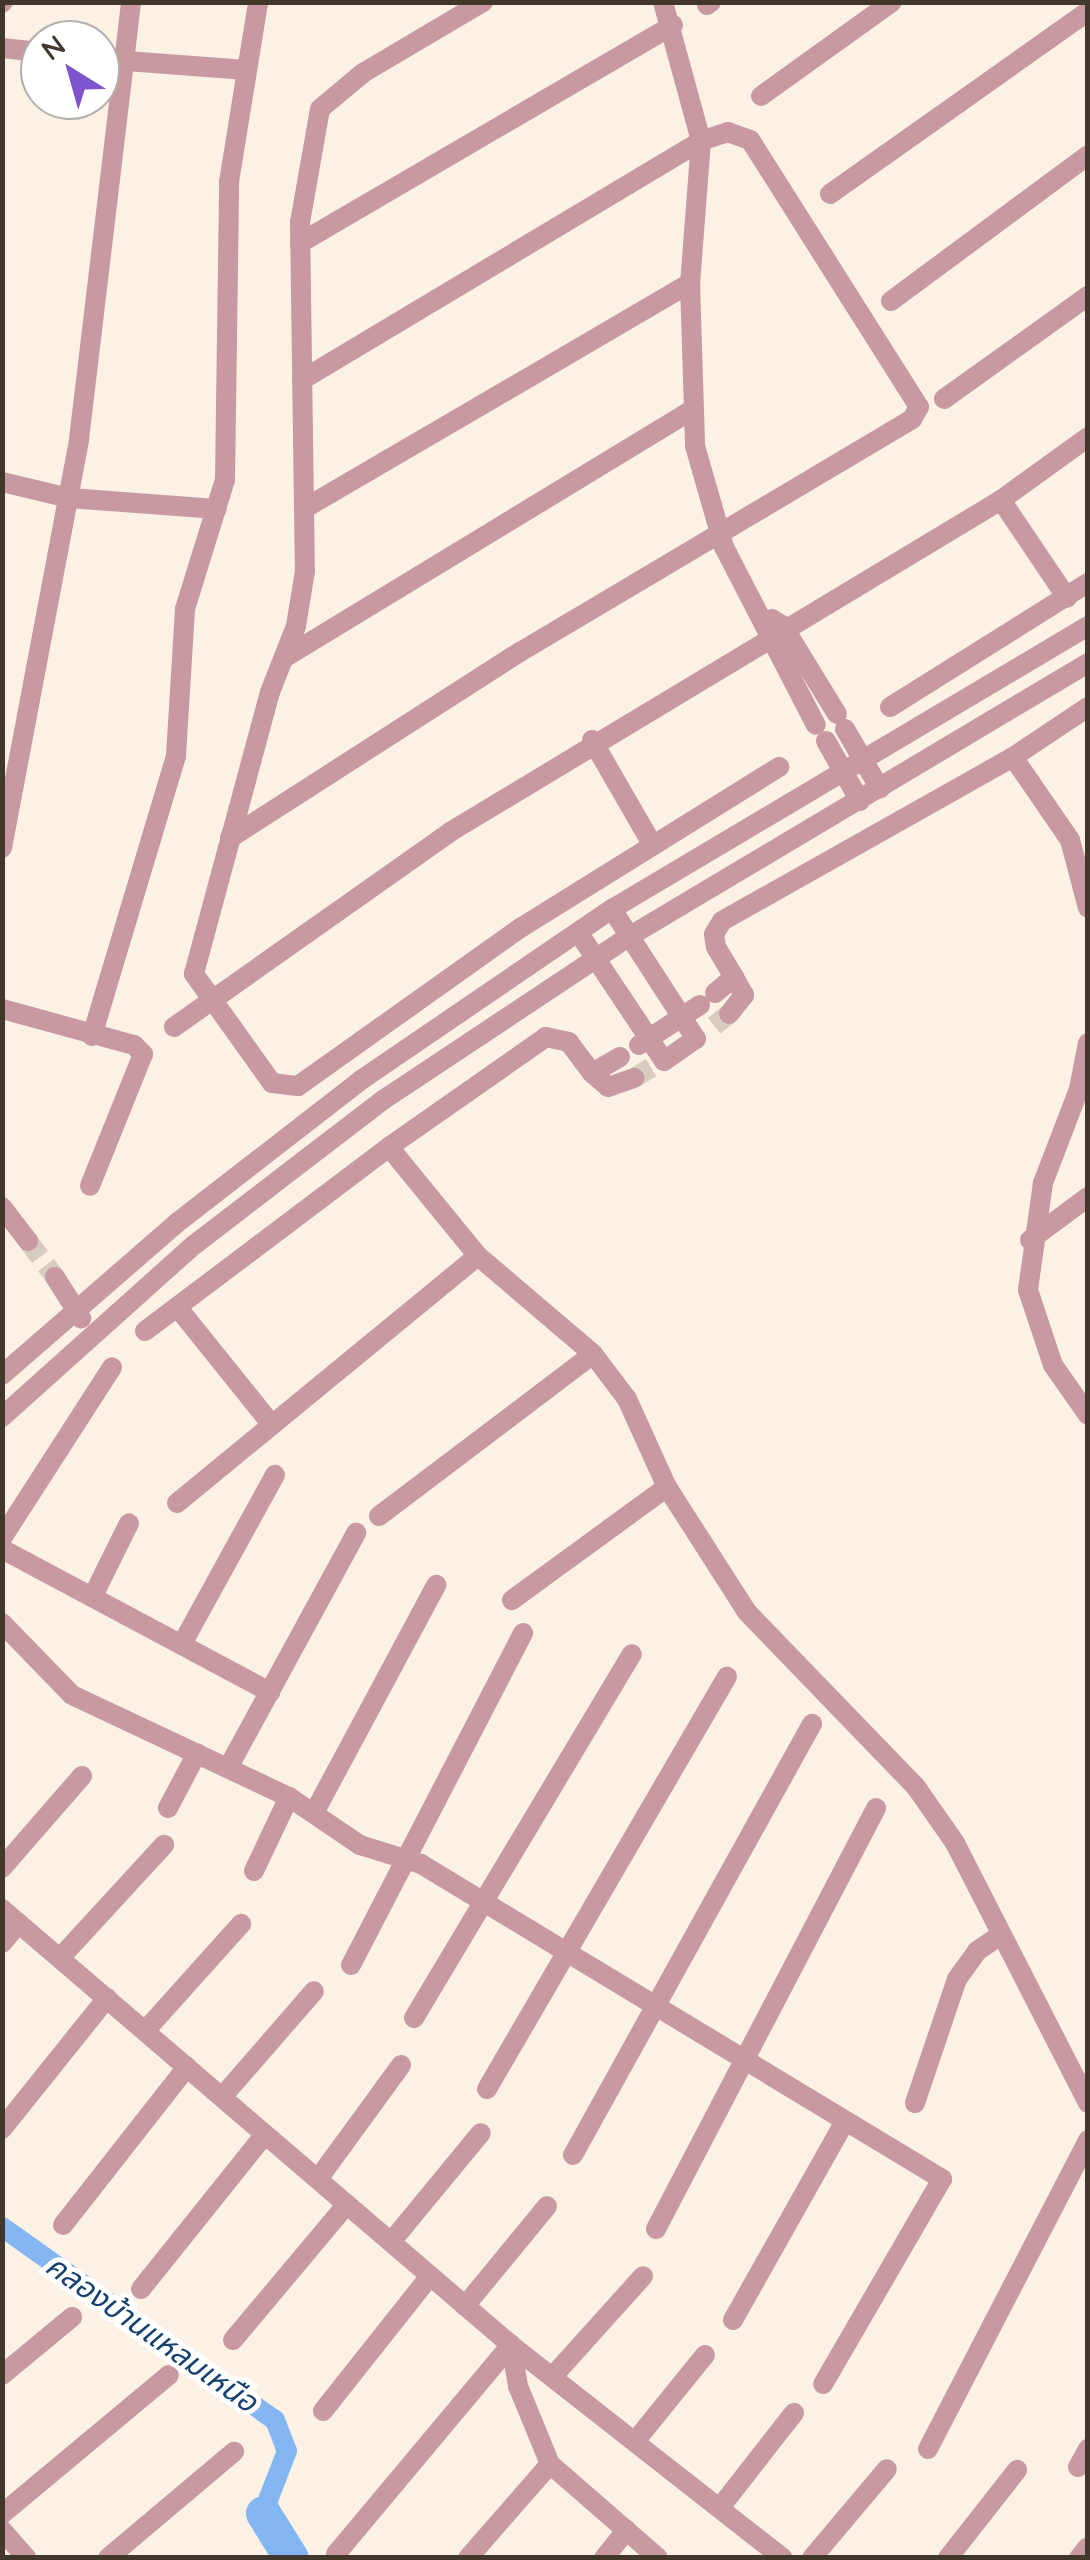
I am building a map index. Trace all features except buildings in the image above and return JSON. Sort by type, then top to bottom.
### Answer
[{"type":"street","points":[[2,848],[69,498],[131,2]]},
{"type":"street","points":[[92,1036],[176,756],[185,609],[217,509],[228,427],[230,182],[258,2]]},
{"type":"street","points":[[483,2],[333,93],[316,125],[300,243],[305,571],[194,974],[272,1083],[298,1086],[522,926],[779,767]]},
{"type":"street","points":[[663,2],[673,25],[701,141],[690,283],[690,411],[717,531],[774,632],[817,726],[860,801]]},
{"type":"street","points":[[761,96],[892,2]]},
{"type":"street","points":[[830,194],[1088,12]]},
{"type":"street","points":[[300,243],[673,25]]},
{"type":"street","points":[[120,61],[247,70]]},
{"type":"street","points":[[230,838],[717,531],[912,419],[920,407],[750,140],[728,132],[701,141],[302,380]]},
{"type":"street","points":[[891,302],[1088,156]]},
{"type":"street","points":[[307,507],[690,283]]},
{"type":"street","points":[[944,399],[1088,296]]},
{"type":"street","points":[[284,658],[690,411]]},
{"type":"street","points":[[174,1027],[592,740],[1001,500],[1088,437]]},
{"type":"street","points":[[2,482],[69,498],[217,509]]},
{"type":"street","points":[[1001,500],[1066,598]]},
{"type":"street","points":[[890,708],[1088,583]]},
{"type":"street","points":[[774,632],[837,714],[880,790]]},
{"type":"street","points":[[2,1375],[178,1222],[361,1080],[612,909],[1084,634]]},
{"type":"street","points":[[2,1417],[90,1333],[383,1100],[630,936],[880,790],[1088,662]]},
{"type":"street","points":[[146,1331],[390,1146],[546,1037],[569,1042],[608,1088],[650,1069],[696,1039],[744,995],[716,947],[714,934],[722,921],[1013,757],[1088,706]]},
{"type":"street","points":[[817,726],[837,714]]},
{"type":"street","points":[[592,740],[652,844]]},
{"type":"street","points":[[1013,757],[1070,840],[1088,908]]},
{"type":"street","points":[[612,909],[630,936],[699,1005]]},
{"type":"street","points":[[578,932],[596,959],[635,1047],[650,1069]]},
{"type":"street","points":[[592,1073],[699,1005],[734,977]]},
{"type":"street","points":[[696,1039],[699,1005]]},
{"type":"street","points":[[2,1009],[134,1045],[143,1054],[90,1186]]},
{"type":"street","points":[[1088,1043],[1030,1240],[1028,1290],[1041,1334],[1069,1394],[1088,1414]]},
{"type":"street","points":[[390,1146],[478,1256],[593,1354],[627,1399],[667,1487],[747,1612],[916,1787],[955,1843],[999,1936],[1088,2104]]},
{"type":"street","points":[[1030,1240],[1088,1197]]},
{"type":"street","points":[[2,1207],[28,1240]]},
{"type":"street","points":[[177,1503],[478,1256]]},
{"type":"street","points":[[55,1278],[90,1333]]},
{"type":"street","points":[[178,1308],[272,1425]]},
{"type":"street","points":[[380,1516],[593,1354]]},
{"type":"street","points":[[2,1538],[112,1367]]},
{"type":"street","points":[[182,1644],[275,1476]]},
{"type":"street","points":[[512,1600],[667,1487]]},
{"type":"street","points":[[93,1596],[129,1523]]},
{"type":"street","points":[[228,1768],[356,1533]]},
{"type":"street","points":[[2,1549],[270,1692]]},
{"type":"street","points":[[314,1813],[436,1585]]},
{"type":"street","points":[[2,1623],[72,1696],[289,1797],[360,1845],[406,1860],[942,2179],[823,2384]]},
{"type":"street","points":[[351,1965],[523,1633]]},
{"type":"street","points":[[414,2018],[632,1654]]},
{"type":"street","points":[[487,2089],[728,1677]]},
{"type":"street","points":[[573,2156],[812,1724]]},
{"type":"street","points":[[168,1808],[197,1753]]},
{"type":"street","points":[[2,1868],[82,1776]]},
{"type":"street","points":[[254,1871],[289,1797]]},
{"type":"street","points":[[656,2229],[876,1808]]},
{"type":"street","points":[[60,1958],[164,1845]]},
{"type":"street","points":[[2,1908],[511,2346],[722,2505],[784,2558]]},
{"type":"street","points":[[2,1943],[20,1923]]},
{"type":"street","points":[[145,2030],[241,1924]]},
{"type":"street","points":[[915,2103],[957,1979],[977,1951],[999,1936]]},
{"type":"street","points":[[222,2097],[314,1991]]},
{"type":"street","points":[[2,2129],[107,1998]]},
{"type":"street","points":[[318,2179],[401,2065]]},
{"type":"street","points":[[63,2225],[187,2067]]},
{"type":"street","points":[[733,2320],[845,2120]]},
{"type":"street","points":[[141,2288],[264,2134]]},
{"type":"street","points":[[391,2242],[481,2134]]},
{"type":"street","points":[[928,2449],[1088,2140]]},
{"type":"street","points":[[233,2340],[347,2204]]},
{"type":"street","points":[[466,2306],[547,2206]]},
{"type":"street","points":[[323,2410],[430,2276]]},
{"type":"street","points":[[554,2375],[643,2276]]},
{"type":"street","points":[[4,2372],[72,2317]]},
{"type":"street","points":[[511,2346],[518,2386],[550,2464],[658,2558]]},
{"type":"street","points":[[336,2554],[511,2346]]},
{"type":"street","points":[[637,2439],[706,2355]]},
{"type":"street","points":[[2,2514],[169,2375]]},
{"type":"street","points":[[722,2505],[794,2414]]},
{"type":"street","points":[[108,2558],[234,2452]]},
{"type":"street","points":[[468,2558],[550,2464]]},
{"type":"street","points":[[812,2558],[887,2469]]},
{"type":"street","points":[[948,2558],[1017,2470]]},
{"type":"street","points":[[2,2530],[26,2558]]},
{"type":"street","points":[[604,2558],[626,2530]]},
{"type":"street","points":[[1079,2558],[1088,2547]]},
{"type":"waterway","name":"คลองบ้านแหลมเหนือ","points":[[2,2227],[275,2420],[287,2451],[263,2513]]},
{"type":"waterway","name":"คลองบ้านแหลมเหนือ","points":[[263,2513],[291,2558]]},
{"type":"tunnel","points":[[714,1026],[729,1014]]},
{"type":"tunnel","points":[[634,1078],[652,1067]]},
{"type":"tunnel","points":[[28,1241],[55,1277]]}]
